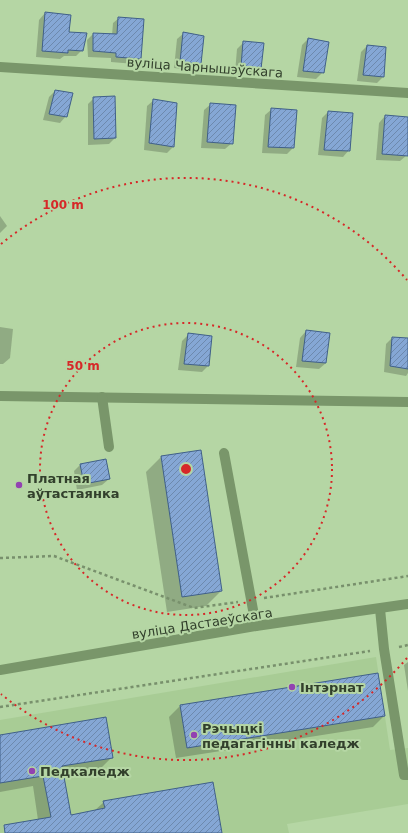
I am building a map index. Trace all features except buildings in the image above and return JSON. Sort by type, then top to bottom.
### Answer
[{"type":"street","name":"вуліца Чарнышэўскага","points":[[0,67],[408,93]]},
{"type":"street","points":[[0,396],[408,402]]},
{"type":"street","points":[[102,397],[109,447]]},
{"type":"street","points":[[224,453],[256,626]]},
{"type":"street","name":"вуліца Дастаеўскага","points":[[0,670],[256,626],[408,604]]},
{"type":"street","points":[[380,609],[384,649],[404,775],[408,775]]},
{"type":"path","points":[[0,558],[54,556],[194,608],[408,576]]},
{"type":"path","points":[[0,707],[408,645]]},
{"type":"shaded area","name":"Рэчыцкі педагагічны каледж","points":[[376,657],[390,750],[408,748],[408,804],[287,824],[289,833],[0,833],[0,720]]},
{"type":"place","name":"Платная аўтастаянка","points":[[19,485]]},
{"type":"place","name":"Інтэрнат","points":[[292,687]]},
{"type":"place","name":"Рэчыцкі педагагічны каледж","points":[[194,735]]},
{"type":"place","name":"Педкаледж","points":[[32,771]]}]
